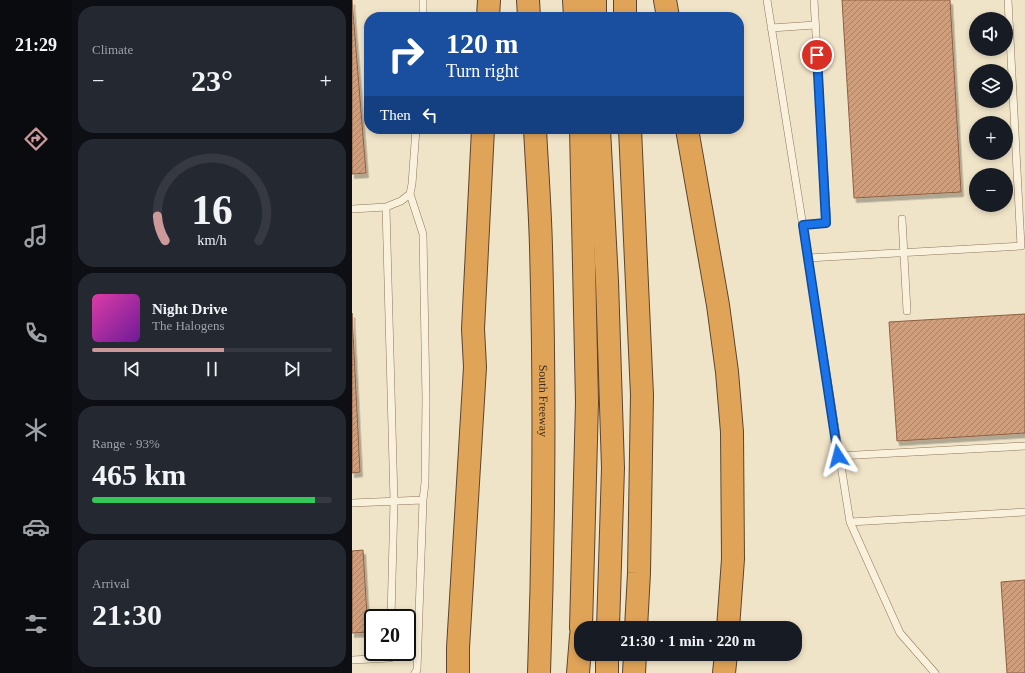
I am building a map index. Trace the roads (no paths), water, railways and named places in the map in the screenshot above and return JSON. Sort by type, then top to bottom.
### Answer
[{"type":"highway","points":[[488,12],[489,0]]},
{"type":"highway","points":[[528,0],[529,12]]},
{"type":"highway","points":[[574,0],[575,12]]},
{"type":"highway","points":[[595,0],[595,12]]},
{"type":"highway","points":[[625,0],[625,12]]},
{"type":"highway","points":[[665,0],[667,12]]},
{"type":"highway","points":[[458,673],[458,648],[475,367],[472,329],[483,134]]},
{"type":"highway","name":"South Freeway","points":[[535,134],[541,246],[543,368],[543,558],[539,673]]},
{"type":"highway","points":[[581,134],[587,402],[582,621]]},
{"type":"highway","points":[[599,134],[607,281],[613,468],[608,621]]},
{"type":"highway","points":[[630,134],[642,395],[639,573],[636,621]]},
{"type":"highway","points":[[688,134],[718,305],[727,372],[732,432],[733,551],[728,621]]},
{"type":"highway","points":[[578,673],[579,661]]},
{"type":"highway","points":[[607,661],[607,673]]},
{"type":"highway","points":[[634,673],[635,661]]},
{"type":"highway","points":[[724,673],[725,661]]},
{"type":"lane","points":[[423,0],[423,12]]},
{"type":"lane","points":[[767,0],[838,456],[850,522],[900,632],[935,673]]},
{"type":"lane","points":[[803,225],[826,223],[814,0]]},
{"type":"lane","points":[[808,258],[1023,246],[1022,184],[1008,0]]},
{"type":"lane","points":[[771,28],[815,24]]},
{"type":"lane","points":[[415,673],[417,670],[423,500],[425,483],[426,399],[423,234],[410,194],[416,134]]},
{"type":"lane","points":[[352,209],[386,207],[401,201],[410,194]]},
{"type":"lane","points":[[386,207],[394,501],[391,609]]},
{"type":"lane","points":[[902,219],[907,311]]},
{"type":"lane","points":[[838,456],[1025,446]]},
{"type":"lane","points":[[352,503],[423,500]]},
{"type":"lane","points":[[850,522],[1025,512]]},
{"type":"lane","points":[[352,660],[364,659]]}]
